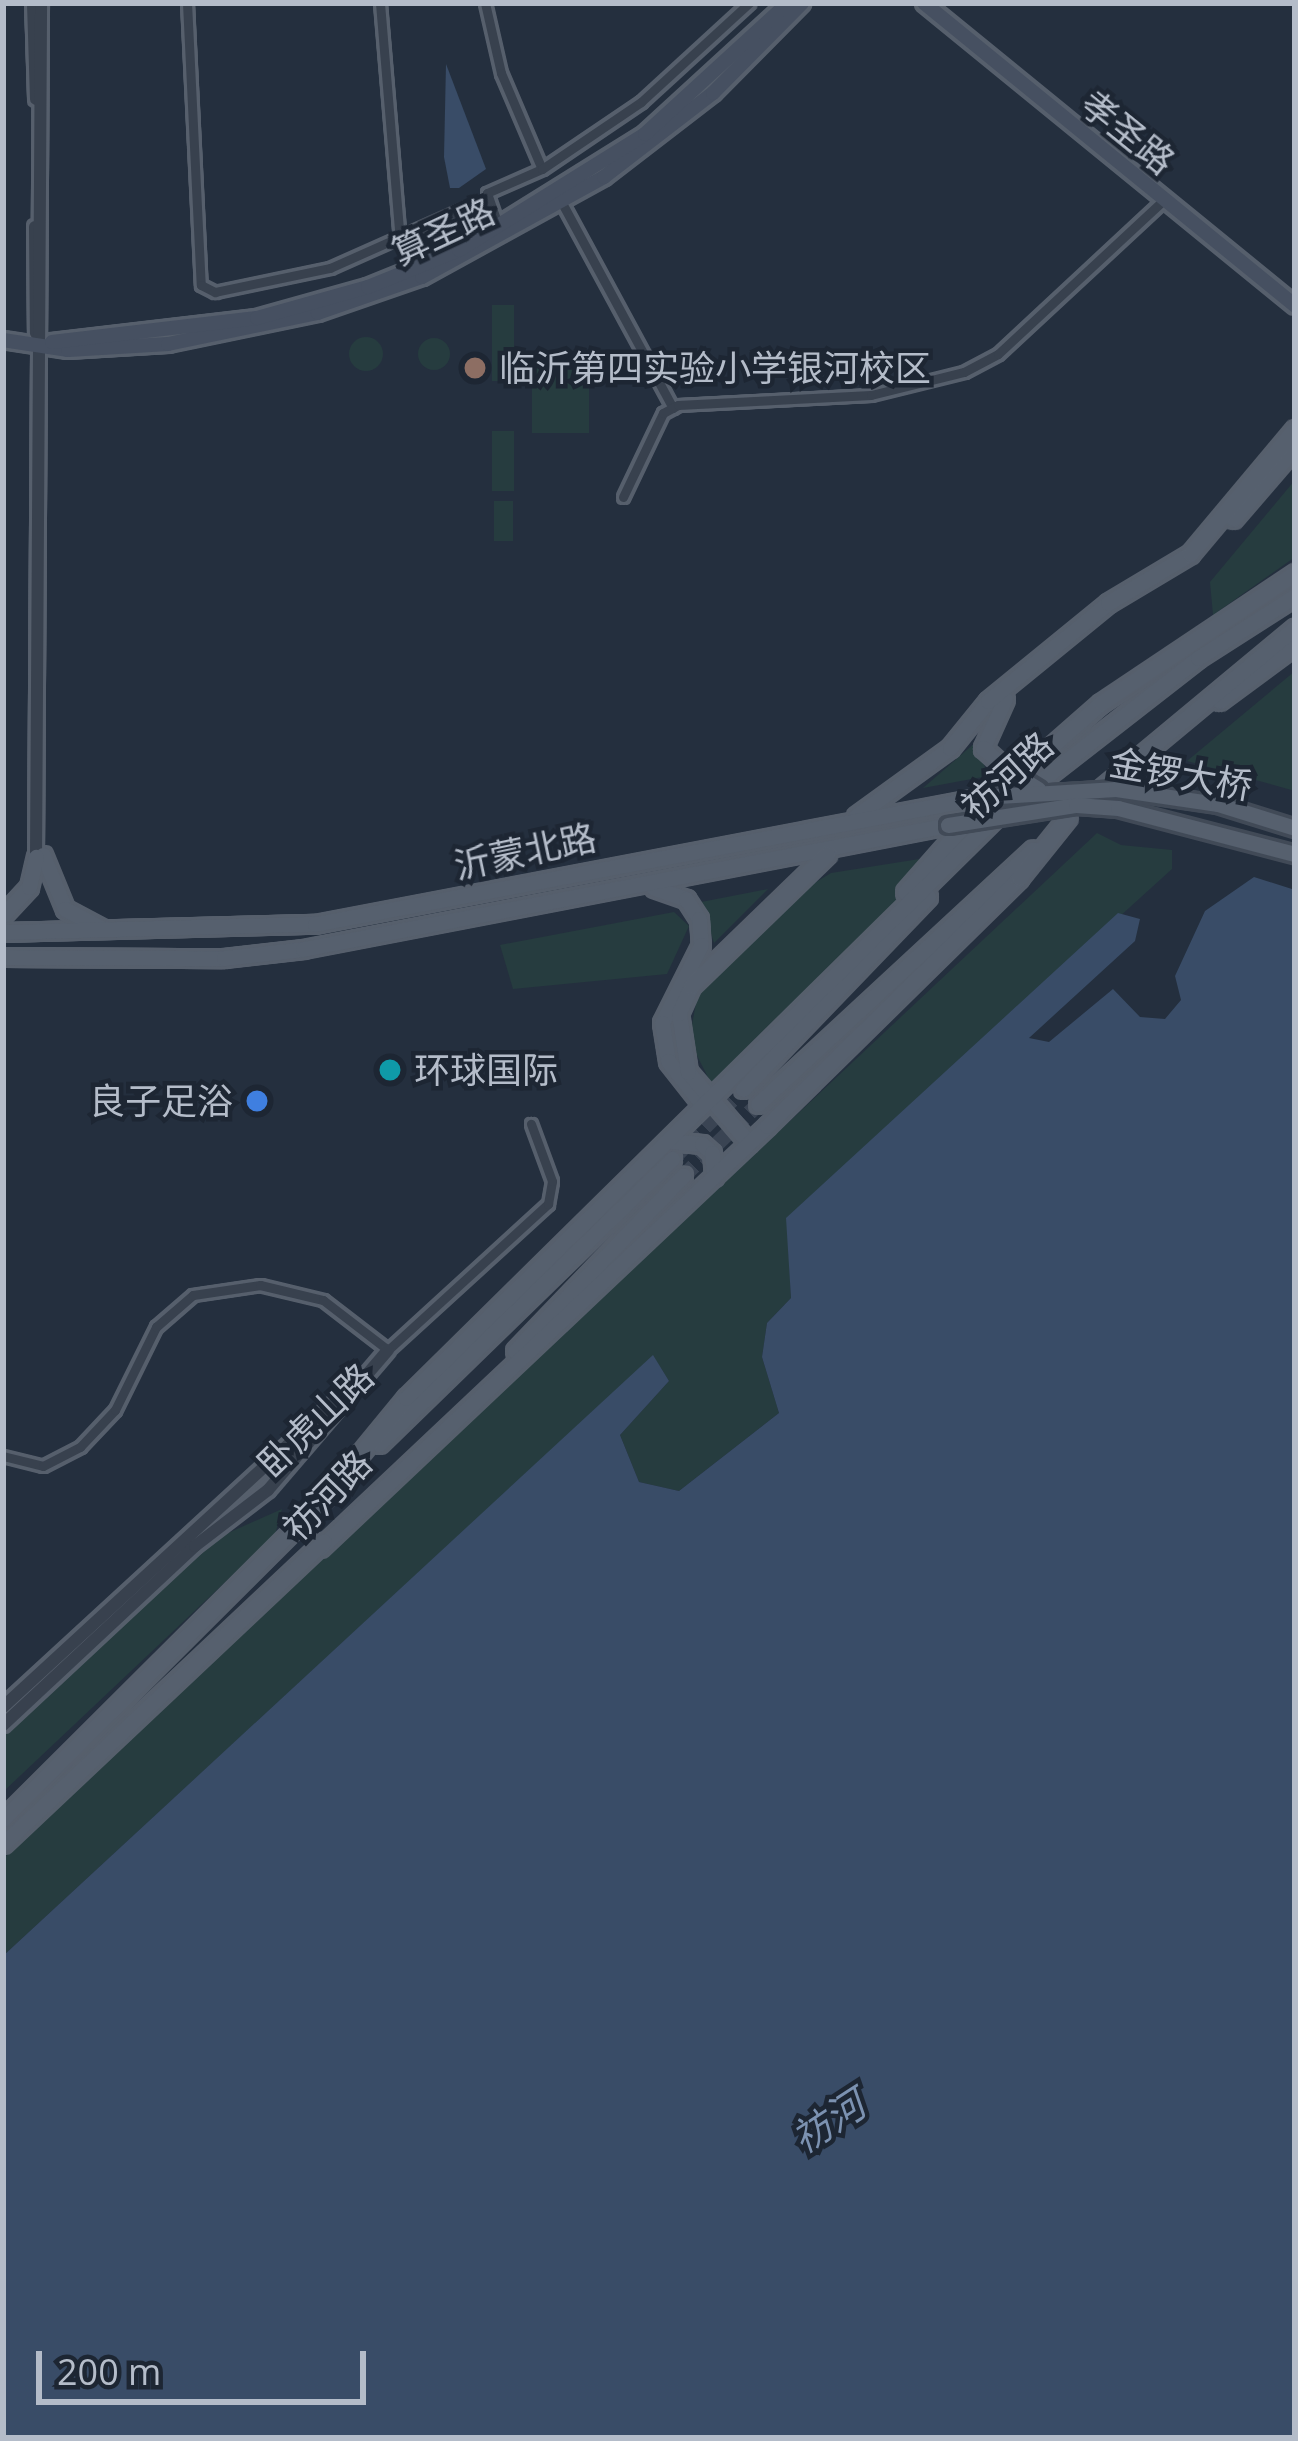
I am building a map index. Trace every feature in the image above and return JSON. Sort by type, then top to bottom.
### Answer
[{"type":"main road","name":"算圣路","points":[[3,351],[256,319],[368,287],[483,237],[645,134],[788,3]]},
{"type":"main road","name":"算圣路","points":[[3,340],[38,345],[168,344],[318,313],[464,259],[562,203],[713,93],[802,3]]},
{"type":"main road","name":"孝圣路","points":[[924,3],[1295,306]]},
{"type":"main road","name":"孝圣路","points":[[935,3],[1295,297]]},
{"type":"main road","points":[[848,822],[950,748],[988,701],[1108,602],[1190,554],[1295,429]]},
{"type":"main road","points":[[1047,788],[1006,770],[983,748],[993,710],[1113,605],[1196,562],[1295,446]]},
{"type":"main road","points":[[818,992],[970,818],[1101,703],[1295,573]]},
{"type":"main road","name":"祊河路","points":[[743,1089],[1006,807],[1295,596]]},
{"type":"main road","points":[[1122,718],[1220,619]]},
{"type":"main road","name":"祊河路","points":[[758,1104],[1069,817],[1295,628]]},
{"type":"main road","name":"祊河路","points":[[1137,757],[1295,645]]},
{"type":"main road","name":"沂蒙北路","points":[[3,932],[315,924],[1047,788]]},
{"type":"main road","name":"金锣大桥","points":[[1047,788],[1163,794],[1295,828]]},
{"type":"main road","name":"金锣大桥","points":[[948,826],[1076,806],[1118,808],[1295,854]]},
{"type":"main road","points":[[323,1499],[406,1398],[1006,807]]},
{"type":"main road","points":[[320,1548],[749,1143],[1019,878],[1069,817]]},
{"type":"main road","name":"沂蒙北路","points":[[3,957],[264,954],[652,887],[948,826]]},
{"type":"main road","points":[[710,1103],[683,1063],[682,1004],[691,986],[829,852]]},
{"type":"main road","points":[[3,915],[29,886],[39,856]]},
{"type":"main road","points":[[39,856],[65,908],[109,932]]},
{"type":"main road","points":[[652,887],[686,898],[699,919],[701,944],[662,1023],[668,1061],[749,1143]]},
{"type":"main road","points":[[668,1141],[702,1144],[712,1153],[714,1177]]},
{"type":"main road","name":"祊河路","points":[[3,1819],[672,1159]]},
{"type":"main road","name":"祊河路","points":[[3,1844],[320,1548],[683,1176]]},
{"type":"street","points":[[37,3],[45,310],[38,345],[39,856]]},
{"type":"street","points":[[187,3],[201,285],[215,292],[329,268],[400,241],[467,207],[483,237]]},
{"type":"street","points":[[380,3],[400,241]]},
{"type":"street","points":[[485,3],[501,73],[542,169]]},
{"type":"street","points":[[499,228],[487,193],[542,169],[641,102],[749,3]]},
{"type":"street","points":[[623,497],[663,413],[673,408],[872,395],[964,372],[1045,315],[1164,200]]},
{"type":"street","points":[[562,203],[673,408]]},
{"type":"street","points":[[3,1456],[43,1466],[80,1447],[115,1410],[156,1327],[193,1295],[260,1285],[323,1300],[388,1351],[548,1204],[552,1181],[532,1124]]},
{"type":"street","name":"卧虎山路","points":[[3,1707],[388,1351]]},
{"type":"street","name":"卧虎山路","points":[[3,1725],[195,1546],[268,1490],[388,1351]]},
{"type":"green space","points":[[492,305],[514,305],[514,381],[492,381]]},
{"type":"green space","points":[[366,337],[378,342],[383,354],[378,366],[366,371],[354,366],[349,354],[354,342]]},
{"type":"green space","points":[[434,338],[446,342],[450,354],[446,366],[434,370],[422,366],[418,354],[422,342]]},
{"type":"green space","points":[[532,359],[589,359],[589,433],[532,433]]},
{"type":"green space","points":[[492,431],[514,431],[514,491],[492,491]]},
{"type":"green space","points":[[1295,480],[1295,557],[1213,615],[1210,582]]},
{"type":"green space","points":[[494,501],[513,501],[513,541],[494,541]]},
{"type":"green space","points":[[1295,671],[1295,791],[1187,761]]},
{"type":"green space","points":[[976,742],[988,776],[923,788]]},
{"type":"green space","points":[[1097,833],[1121,845],[1172,850],[1172,869],[787,1218],[791,1298],[767,1323],[762,1357],[779,1413],[679,1491],[639,1482],[620,1435],[669,1381],[653,1356],[3,1956],[3,1859]]},
{"type":"green space","points":[[951,854],[712,1085],[689,1040],[699,988],[798,893],[831,873]]},
{"type":"green space","points":[[768,889],[714,943],[701,902]]},
{"type":"green space","points":[[674,912],[689,926],[667,974],[513,989],[500,945]]},
{"type":"green space","points":[[282,1509],[275,1535],[3,1792],[3,1735],[210,1541]]},
{"type":"water","points":[[446,64],[486,169],[459,188],[450,188],[444,157]]},
{"type":"water","name":"祊河","points":[[1254,877],[1295,890],[1295,2438],[3,2438],[3,1956],[653,1355],[669,1381],[620,1435],[639,1482],[679,1491],[779,1413],[762,1357],[767,1323],[791,1298],[786,1218],[1118,913],[1140,919],[1135,941],[1029,1038],[1049,1042],[1113,989],[1140,1017],[1165,1019],[1181,1000],[1175,976],[1205,911]]},
{"type":"tunnel","points":[[672,1159],[743,1089]]},
{"type":"tunnel","points":[[683,1176],[758,1104]]},
{"type":"place","name":"临沂第四实验小学银河校区","points":[[475,368]]},
{"type":"place","name":"环球国际","points":[[390,1070]]},
{"type":"place","name":"良子足浴","points":[[257,1101]]}]
